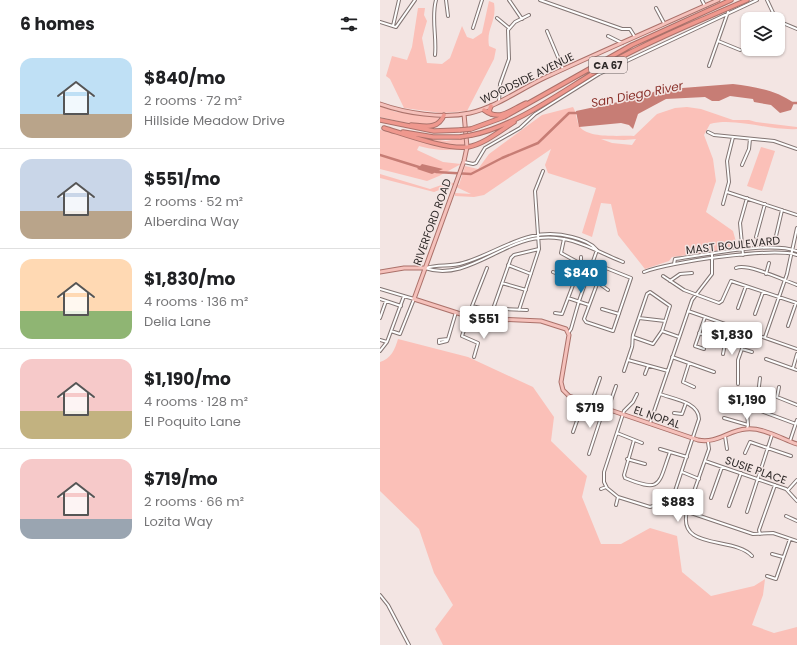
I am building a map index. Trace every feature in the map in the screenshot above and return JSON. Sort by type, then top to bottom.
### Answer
[{"type":"highway","name":"CA 67","points":[[380,120],[434,131],[471,129],[504,117],[632,45],[731,0]]},
{"type":"highway","name":"CA 67","points":[[382,127],[433,137],[460,137],[498,127],[639,48],[747,0]]},
{"type":"highway","points":[[484,110],[492,115],[501,115],[541,96]]},
{"type":"highway","points":[[491,106],[489,110],[492,115]]},
{"type":"highway","points":[[382,127],[425,141],[467,147],[490,137],[529,111]]},
{"type":"highway","points":[[380,120],[434,126],[440,124],[444,115]]},
{"type":"main road","name":"WOODSIDE AVENUE","points":[[380,104],[408,111],[444,115],[464,114],[484,110],[564,69],[718,0]]},
{"type":"main road","name":"RIVERFORD ROAD","points":[[414,299],[463,163],[467,147],[464,114]]},
{"type":"main road","points":[[380,272],[404,268],[425,268]]},
{"type":"main road","points":[[414,299],[469,316],[548,322],[566,328],[569,332]]},
{"type":"main road","name":"EL NOPAL","points":[[569,332],[562,385],[567,395],[693,439],[708,442]]},
{"type":"main road","points":[[708,442],[748,427],[797,444]]},
{"type":"street","points":[[393,26],[399,0]]},
{"type":"street","points":[[380,22],[396,26],[415,0]]},
{"type":"street","points":[[435,55],[436,44],[434,12],[436,0]]},
{"type":"street","points":[[446,0],[448,16]]},
{"type":"street","points":[[473,28],[482,0]]},
{"type":"street","points":[[509,0],[522,18]]},
{"type":"street","points":[[540,0],[622,29],[630,30],[635,37]]},
{"type":"street","points":[[702,0],[705,6]]},
{"type":"street","points":[[463,163],[476,163],[485,148],[520,128],[535,114],[598,74],[728,12],[757,0]]},
{"type":"street","points":[[767,0],[773,12]]},
{"type":"street","points":[[656,8],[664,23]]},
{"type":"street","points":[[709,66],[728,12]]},
{"type":"street","points":[[499,102],[500,84],[509,60],[509,28],[515,22],[529,15]]},
{"type":"street","points":[[497,18],[509,28]]},
{"type":"street","points":[[785,24],[797,29]]},
{"type":"street","points":[[547,31],[564,69]]},
{"type":"street","points":[[608,36],[622,42]]},
{"type":"street","points":[[718,42],[740,50]]},
{"type":"street","points":[[708,132],[714,135],[774,141],[797,149]]},
{"type":"street","points":[[723,204],[730,178],[727,161],[733,137]]},
{"type":"street","points":[[742,165],[749,149],[750,139]]},
{"type":"street","points":[[519,310],[539,249],[535,191],[544,171]]},
{"type":"street","points":[[727,192],[797,215]]},
{"type":"street","points":[[743,254],[740,223],[747,198]]},
{"type":"street","points":[[756,237],[765,204]]},
{"type":"street","points":[[776,236],[782,210]]},
{"type":"street","points":[[765,338],[785,281],[797,228]]},
{"type":"street","points":[[539,236],[564,238],[597,250],[623,262]]},
{"type":"street","points":[[425,268],[431,270],[448,270],[464,267],[513,241],[539,236],[566,236],[588,243],[597,250]]},
{"type":"street","points":[[564,238],[561,254],[581,264]]},
{"type":"street","name":"MAST BOULEVARD","points":[[674,264],[675,259],[777,247],[797,251]]},
{"type":"street","points":[[493,308],[508,265],[514,255],[539,249]]},
{"type":"street","points":[[569,332],[597,250]]},
{"type":"street","name":"MAST BOULEVARD","points":[[644,272],[653,268],[674,264],[743,254],[774,251],[797,255]]},
{"type":"street","points":[[650,424],[688,311],[696,295],[711,278],[713,269],[712,254]]},
{"type":"street","points":[[555,313],[562,314],[581,264],[581,257]]},
{"type":"street","points":[[766,274],[770,263]]},
{"type":"street","points":[[508,265],[531,274]]},
{"type":"street","points":[[736,268],[740,266],[752,268],[797,285]]},
{"type":"street","points":[[486,268],[472,306],[527,310]]},
{"type":"street","points":[[603,268],[629,276],[630,281],[613,332],[586,322],[584,319],[589,305],[603,268]]},
{"type":"street","points":[[553,272],[574,281]]},
{"type":"street","points":[[670,281],[680,274],[692,273]]},
{"type":"street","points":[[663,276],[684,290],[721,302],[730,281],[796,303],[788,326]]},
{"type":"street","points":[[597,282],[608,290]]},
{"type":"street","points":[[502,283],[526,290]]},
{"type":"street","points":[[738,308],[746,286]]},
{"type":"street","points":[[380,289],[414,299]]},
{"type":"street","points":[[624,371],[632,346],[633,337],[639,318],[649,292],[670,306],[662,331],[653,344],[633,337]]},
{"type":"street","points":[[755,314],[763,292]]},
{"type":"street","points":[[380,351],[387,342],[404,296]]},
{"type":"street","points":[[568,298],[589,305]]},
{"type":"street","points":[[380,299],[401,306]]},
{"type":"street","name":"RIVERFORD ROAD","points":[[391,331],[400,334],[414,299]]},
{"type":"street","points":[[380,318],[386,301]]},
{"type":"street","points":[[602,308],[619,314]]},
{"type":"street","points":[[688,311],[797,349]]},
{"type":"street","points":[[448,339],[456,312]]},
{"type":"street","points":[[469,316],[462,336],[478,343],[474,357]]},
{"type":"street","points":[[704,349],[695,346],[705,317]]},
{"type":"street","points":[[639,318],[665,321]]},
{"type":"street","points":[[662,331],[680,337]]},
{"type":"street","points":[[738,384],[738,363],[748,332]]},
{"type":"street","points":[[699,333],[725,344],[723,354]]},
{"type":"street","points":[[380,340],[387,342]]},
{"type":"street","points":[[742,349],[752,352]]},
{"type":"street","points":[[793,368],[797,354]]},
{"type":"street","points":[[672,357],[714,372]]},
{"type":"street","points":[[766,359],[797,370]]},
{"type":"street","points":[[628,360],[668,371]]},
{"type":"street","points":[[689,363],[683,382],[694,387]]},
{"type":"street","points":[[645,374],[648,366]]},
{"type":"street","points":[[591,404],[600,378]]},
{"type":"street","points":[[760,378],[758,394],[761,411],[796,424]]},
{"type":"street","points":[[589,454],[616,386]]},
{"type":"street","points":[[779,387],[777,397],[797,405]]},
{"type":"street","points":[[724,418],[748,427],[746,398],[725,390]]},
{"type":"street","points":[[637,394],[633,402],[625,409],[622,415],[604,472],[606,486],[611,493],[647,507],[662,503],[674,494],[699,420],[699,414],[695,408],[686,403],[660,394]]},
{"type":"street","points":[[573,432],[584,402]]},
{"type":"street","points":[[674,412],[682,414],[686,403]]},
{"type":"street","points":[[790,442],[797,420]]},
{"type":"street","points":[[617,433],[642,443]]},
{"type":"street","points":[[725,436],[727,449]]},
{"type":"street","points":[[746,512],[772,436]]},
{"type":"street","points":[[634,440],[627,459],[624,475],[626,478],[646,486],[654,485],[660,480],[670,452]]},
{"type":"street","points":[[708,442],[709,449],[687,511],[685,526],[692,534],[735,547],[752,556]]},
{"type":"street","points":[[745,453],[750,442],[769,447],[791,456]]},
{"type":"street","points":[[660,449],[687,457]]},
{"type":"street","points":[[627,459],[645,464]]},
{"type":"street","name":"SUSIE PLACE","points":[[705,461],[788,490],[797,501]]},
{"type":"street","points":[[711,498],[722,467]]},
{"type":"street","points":[[682,472],[698,479]]},
{"type":"street","points":[[729,506],[741,473]]},
{"type":"street","points":[[788,490],[797,480]]},
{"type":"street","points":[[760,534],[775,485]]},
{"type":"street","points":[[601,489],[606,486]]},
{"type":"street","points":[[616,506],[618,497]]},
{"type":"street","points":[[662,503],[665,509]]},
{"type":"street","points":[[687,511],[752,534],[773,533],[797,541]]},
{"type":"street","points":[[786,516],[797,521]]},
{"type":"street","points":[[767,576],[776,579],[790,538]]},
{"type":"street","points":[[772,554],[783,557]]},
{"type":"street","points":[[380,595],[388,605],[409,645]]},
{"type":"shaded area","points":[[489,1],[494,3],[495,10],[488,40],[489,46],[496,49],[494,59],[467,111],[441,113],[404,108],[390,79],[386,76],[392,56],[407,60],[412,47],[418,8],[425,8],[424,15],[427,21],[422,38],[427,63],[442,64],[450,58],[462,26],[467,37],[473,39],[482,33]]},
{"type":"shaded area","points":[[733,84],[773,92],[794,103],[791,110],[780,113],[771,105],[754,102],[753,99],[730,96],[719,101],[712,101],[705,97],[666,99],[638,114],[633,129],[629,125],[621,123],[579,127],[576,111],[646,96],[657,90]]},
{"type":"shaded area","points":[[380,106],[396,112],[439,116],[438,121],[417,124],[380,117]]},
{"type":"shaded area","points":[[573,107],[578,123],[584,131],[606,136],[634,136],[657,114],[675,108],[687,107],[701,109],[733,120],[749,120],[797,127],[797,129],[730,122],[710,124],[704,135],[713,159],[716,181],[706,212],[733,231],[738,249],[672,257],[669,261],[645,269],[618,235],[611,204],[601,203],[592,237],[582,233],[596,188],[548,173],[545,165],[551,149],[484,195],[474,197],[455,196],[455,193],[471,194],[452,185],[434,192],[380,178],[380,174],[430,189],[450,182],[459,185],[465,166],[478,169],[489,154],[542,115]],"holes":[[[601,139],[636,139],[632,145],[612,143]]]},
{"type":"shaded area","points":[[380,130],[446,141],[465,138],[466,147],[461,149],[442,150],[419,146],[417,150],[443,162],[461,164],[427,181],[380,169]]},
{"type":"shaded area","points":[[761,147],[775,151],[762,191],[747,186]]},
{"type":"shaded area","points":[[422,164],[443,169],[432,174],[417,169]]},
{"type":"shaded area","points":[[398,339],[468,357],[533,387],[554,417],[551,441],[587,476],[582,497],[601,544],[621,544],[650,528],[677,536],[682,572],[711,596],[754,586],[765,579],[763,595],[752,625],[774,633],[797,627],[797,645],[443,645],[435,629],[453,605],[434,573],[419,529],[380,491],[380,362],[384,361],[390,356]]},
{"type":"waterway","name":"San Diego River","points":[[791,103],[797,103]]},
{"type":"waterway","name":"San Diego River","points":[[436,172],[471,174],[502,158],[538,143],[569,113],[578,113]]},
{"type":"waterway","name":"San Diego River","points":[[380,155],[422,168]]}]
